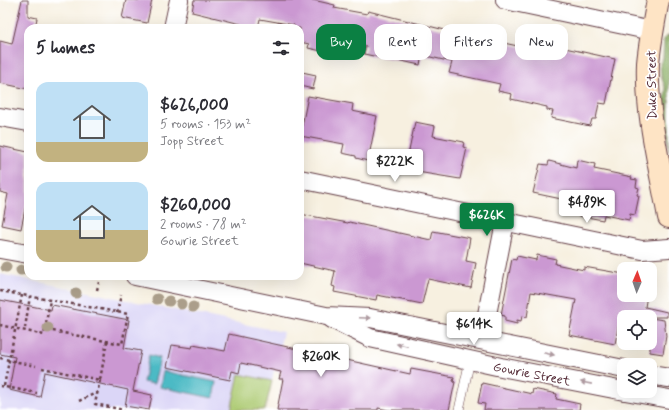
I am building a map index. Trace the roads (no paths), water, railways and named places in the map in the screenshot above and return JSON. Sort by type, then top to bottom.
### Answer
[{"type":"street","points":[[174,24],[179,0]]},
{"type":"street","points":[[505,0],[652,31]]},
{"type":"street","name":"Duke Street","points":[[658,0],[648,64],[650,108],[669,217]]},
{"type":"street","points":[[0,117],[24,121]]},
{"type":"street","points":[[304,180],[642,250],[669,248]]},
{"type":"street","points":[[482,340],[505,222]]},
{"type":"street","points":[[0,249],[24,253]]},
{"type":"street","name":"Gowrie Street","points":[[154,280],[326,316],[370,318],[617,368]]},
{"type":"street","name":"Gowrie Street","points":[[326,316],[370,338],[617,389]]},
{"type":"street","points":[[657,376],[669,378]]},
{"type":"street","name":"Gowrie Street","points":[[657,397],[669,399]]},
{"type":"lane","points":[[459,410],[470,360]]},
{"type":"water","points":[[149,355],[160,358],[154,384],[143,382]]},
{"type":"water","points":[[163,371],[216,382],[213,398],[160,387]]}]
